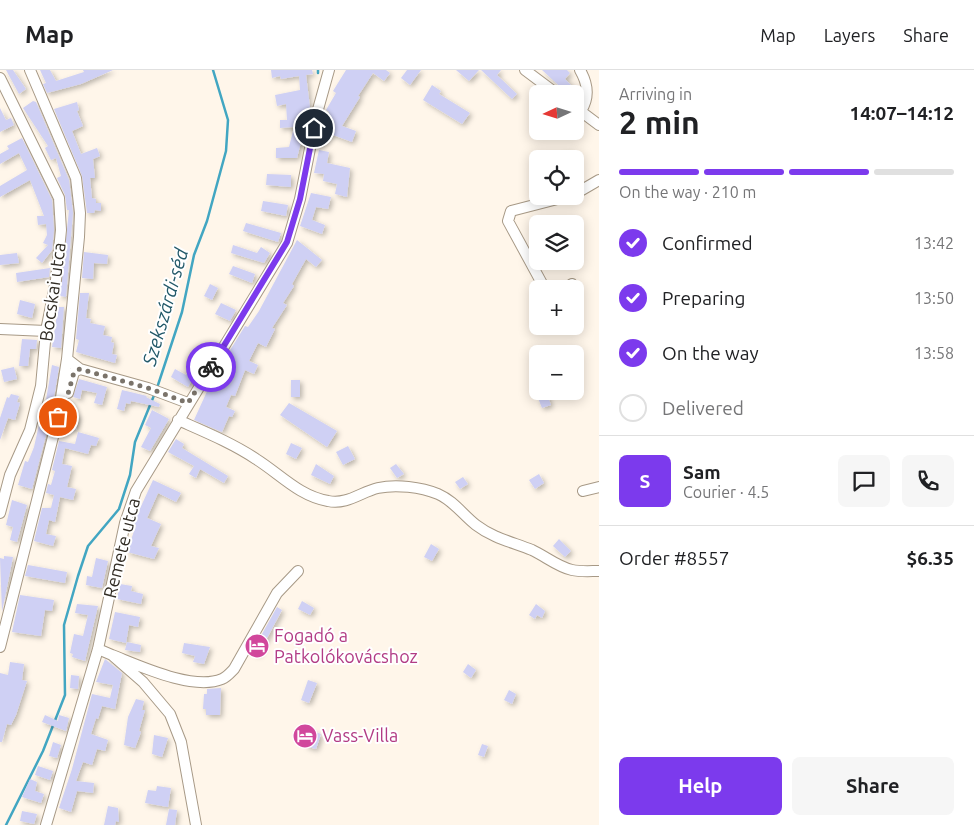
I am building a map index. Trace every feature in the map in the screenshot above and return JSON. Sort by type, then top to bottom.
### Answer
[{"type":"street","points":[[0,647],[58,417],[67,359],[79,237],[80,213],[76,178],[30,70]]},
{"type":"street","name":"Remete utca","points":[[46,825],[98,649],[125,523],[136,491],[287,242],[300,199],[315,122],[329,70]]},
{"type":"street","points":[[525,70],[545,85]]},
{"type":"street","points":[[580,70],[587,88],[588,98],[584,102]]},
{"type":"street","name":"Bocskai utca","points":[[0,78],[59,198],[61,230],[56,280],[46,331],[41,386],[30,430],[10,475],[0,513]]},
{"type":"street","points":[[584,114],[599,125]]},
{"type":"street","points":[[584,189],[599,180]]},
{"type":"street","points":[[534,205],[511,211],[508,221],[540,280]]},
{"type":"street","points":[[0,329],[46,331]]},
{"type":"street","points":[[67,359],[80,369],[148,388],[188,403]]},
{"type":"street","points":[[58,417],[65,405],[74,372],[80,369]]},
{"type":"street","points":[[178,420],[236,447],[306,494],[337,502],[346,501],[376,488],[388,486],[416,488],[438,494],[452,502],[475,524],[492,535],[531,550],[573,570],[599,571]]},
{"type":"street","points":[[583,491],[599,487]]},
{"type":"street","points":[[98,649],[167,676],[200,681],[224,678],[234,669],[277,593],[298,571]]},
{"type":"street","points":[[112,655],[143,682],[170,714],[181,742],[196,825]]},
{"type":"building","points":[[6,70],[13,70],[26,89],[19,94]]},
{"type":"building","points":[[40,70],[50,70],[56,81],[84,72],[83,70],[113,70],[81,84],[47,93],[43,84],[46,83]]},
{"type":"building","points":[[271,70],[312,70],[313,74],[306,75],[310,107],[297,158],[276,158],[276,148],[289,147],[294,127],[280,128],[280,120],[287,120],[286,104],[277,106],[275,95],[300,90],[299,76],[281,79],[280,76],[272,78]]},
{"type":"building","points":[[346,70],[386,70],[390,73],[384,81],[373,73],[358,96],[360,97],[342,126],[356,131],[352,142],[322,131],[329,112],[326,110],[336,93],[333,91]]},
{"type":"building","points":[[407,70],[421,70],[410,85],[401,78]]},
{"type":"building","points":[[456,70],[479,70],[469,81]]},
{"type":"building","points":[[481,70],[501,70],[497,75],[517,94],[512,99]]},
{"type":"building","points":[[542,70],[567,70],[570,73],[565,79],[571,85],[558,85]]},
{"type":"building","points":[[432,85],[441,91],[439,94],[470,113],[462,124],[423,100]]},
{"type":"building","points":[[33,101],[36,102],[69,180],[73,213],[66,297],[60,296],[69,210],[67,210],[65,195],[57,178],[61,176],[56,158],[51,160],[45,148],[48,146],[23,108]]},
{"type":"building","points":[[77,102],[79,110],[77,111],[83,126],[72,131],[81,154],[97,148],[100,156],[93,159],[95,178],[90,178],[92,198],[96,199],[96,203],[101,203],[101,211],[95,210],[94,213],[87,213],[82,176],[54,109]]},
{"type":"building","points":[[0,108],[6,120],[11,118],[14,125],[0,132]]},
{"type":"building","points":[[22,138],[52,200],[54,230],[52,250],[42,263],[36,258],[48,245],[43,243],[47,235],[46,224],[38,225],[37,216],[44,216],[30,180],[0,197],[0,186],[27,170],[19,153],[0,164],[0,154],[9,149],[7,146]]},
{"type":"building","points":[[319,150],[329,152],[327,163],[350,168],[347,197],[335,194],[337,184],[323,181],[324,174],[314,173]]},
{"type":"building","points":[[267,174],[291,175],[291,187],[266,185]]},
{"type":"building","points":[[311,193],[331,197],[328,209],[316,207],[312,220],[325,225],[322,234],[300,226]]},
{"type":"building","points":[[263,201],[288,205],[286,216],[261,211]]},
{"type":"building","points":[[246,223],[281,233],[278,242],[243,231]]},
{"type":"building","points":[[297,240],[322,260],[316,267],[306,259],[292,284],[294,286],[283,303],[287,305],[272,328],[275,329],[266,347],[258,343],[249,361],[258,365],[254,374],[245,370],[235,396],[231,395],[226,407],[235,411],[232,417],[229,416],[222,432],[194,420],[214,376],[245,326],[248,327],[259,311]]},
{"type":"building","points":[[233,245],[257,253],[261,247],[270,253],[264,263],[231,253]]},
{"type":"building","points":[[84,252],[108,255],[107,264],[94,263],[93,279],[82,278]]},
{"type":"building","points":[[17,253],[19,263],[0,265],[0,255]]},
{"type":"building","points":[[233,266],[255,274],[252,283],[229,274]]},
{"type":"building","points":[[50,268],[49,277],[17,282],[16,273]]},
{"type":"building","points":[[210,284],[218,288],[212,300],[204,296]]},
{"type":"building","points":[[80,293],[89,293],[86,318],[91,319],[90,323],[105,326],[103,335],[112,337],[111,342],[114,343],[112,354],[117,355],[115,363],[76,352],[79,340],[76,339]]},
{"type":"building","points":[[20,300],[35,304],[32,318],[17,314]]},
{"type":"building","points":[[221,303],[236,310],[230,321],[215,314]]},
{"type":"building","points":[[58,307],[64,307],[61,348],[52,347]]},
{"type":"building","points":[[22,339],[37,340],[36,349],[30,349],[28,366],[19,366]]},
{"type":"building","points":[[52,365],[59,367],[51,416],[32,489],[18,485],[25,461],[28,462],[34,447],[41,416],[43,417]]},
{"type":"building","points":[[192,365],[199,368],[188,387],[171,377],[175,369],[186,375]]},
{"type":"building","points":[[14,367],[17,379],[4,382],[1,370]]},
{"type":"building","points":[[79,379],[107,387],[102,405],[94,403],[97,393],[82,390],[80,399],[73,397]]},
{"type":"building","points":[[291,380],[300,380],[300,397],[291,397]]},
{"type":"building","points":[[122,390],[147,396],[160,404],[159,407],[131,401],[130,404],[126,403],[124,411],[117,409]]},
{"type":"building","points":[[11,394],[19,396],[17,402],[20,403],[15,420],[8,418],[0,440],[0,418],[7,397],[9,398]]},
{"type":"building","points":[[539,400],[549,400],[551,405],[542,408]]},
{"type":"building","points":[[289,403],[337,431],[327,447],[280,415]]},
{"type":"building","points":[[152,410],[169,419],[150,451],[141,447],[151,428],[145,425]]},
{"type":"building","points":[[71,413],[79,415],[76,430],[63,426],[66,415],[71,416]]},
{"type":"building","points":[[78,432],[99,438],[96,446],[91,445],[88,454],[65,448],[62,464],[72,466],[67,487],[76,489],[73,500],[60,497],[55,522],[49,520],[46,534],[56,536],[53,546],[34,541],[42,508],[51,508],[54,495],[46,493],[48,484],[51,485],[55,471],[52,470],[59,441],[75,444]]},
{"type":"building","points":[[176,439],[184,444],[182,448],[228,476],[224,483],[200,469],[196,478],[189,474],[194,466],[168,452]]},
{"type":"building","points":[[291,443],[302,448],[296,459],[286,454]]},
{"type":"building","points":[[348,446],[355,459],[343,465],[336,452]]},
{"type":"building","points":[[316,464],[334,476],[330,484],[311,475]]},
{"type":"building","points":[[396,464],[404,474],[397,478],[390,468]]},
{"type":"building","points":[[539,474],[544,483],[535,489],[529,480]]},
{"type":"building","points":[[463,477],[468,484],[460,489],[455,482]]},
{"type":"building","points":[[153,480],[181,493],[176,502],[158,493],[147,518],[161,524],[151,546],[159,548],[154,559],[127,552],[136,525],[133,524]]},
{"type":"building","points":[[12,500],[27,505],[17,542],[10,540],[13,527],[6,525]]},
{"type":"building","points":[[559,539],[571,551],[565,557],[553,546]]},
{"type":"building","points":[[431,544],[439,549],[432,561],[424,557]]},
{"type":"building","points":[[4,556],[13,557],[2,612],[0,558],[4,559]]},
{"type":"building","points":[[96,558],[108,561],[102,588],[86,585],[87,576],[92,577]]},
{"type":"building","points":[[28,565],[67,572],[65,583],[25,576]]},
{"type":"building","points":[[120,584],[132,586],[131,591],[143,594],[141,604],[117,599]]},
{"type":"building","points":[[20,595],[54,600],[52,611],[45,610],[41,636],[12,632]]},
{"type":"building","points":[[302,601],[314,608],[310,615],[298,609]]},
{"type":"building","points":[[77,604],[98,606],[85,661],[72,657],[73,654],[70,653],[74,634],[83,636],[88,615],[75,613]]},
{"type":"building","points":[[536,604],[545,611],[542,618],[537,615],[535,619],[529,615]]},
{"type":"building","points":[[277,607],[282,610],[258,655],[252,652]]},
{"type":"building","points":[[115,612],[140,617],[138,627],[129,625],[126,643],[109,639]]},
{"type":"building","points":[[127,642],[141,645],[140,652],[125,650]]},
{"type":"building","points":[[184,643],[210,647],[204,664],[193,662],[195,656],[182,653]]},
{"type":"building","points":[[105,659],[122,673],[115,709],[102,706],[98,719],[96,718],[91,734],[108,740],[105,751],[97,749],[92,765],[83,762],[76,781],[94,783],[93,793],[77,791],[71,812],[59,808],[72,769],[92,694],[110,698],[113,685],[96,682]]},
{"type":"building","points":[[10,662],[24,664],[22,680],[27,681],[16,715],[11,725],[7,724],[2,742],[0,742],[0,673],[8,675]]},
{"type":"building","points":[[468,664],[476,670],[471,678],[463,672]]},
{"type":"building","points":[[71,675],[79,676],[78,689],[70,688]]},
{"type":"building","points":[[308,680],[317,683],[309,703],[301,700]]},
{"type":"building","points":[[221,688],[220,715],[206,715],[206,709],[203,709],[204,694],[207,694],[207,689]]},
{"type":"building","points":[[509,690],[516,694],[512,704],[504,700]]},
{"type":"building","points":[[136,699],[144,701],[142,710],[145,710],[139,731],[141,732],[135,748],[124,745],[128,717]]},
{"type":"building","points":[[45,715],[58,721],[59,715],[69,718],[66,731],[42,722]]},
{"type":"building","points":[[310,730],[321,734],[316,749],[305,746]]},
{"type":"building","points":[[154,735],[168,738],[162,757],[152,754]]},
{"type":"building","points":[[53,742],[61,745],[57,758],[49,756]]},
{"type":"building","points":[[482,744],[488,746],[484,757],[478,755]]},
{"type":"building","points":[[38,766],[53,771],[50,780],[35,775]]},
{"type":"building","points":[[30,779],[37,782],[35,791],[44,794],[41,803],[22,797]]},
{"type":"building","points":[[157,786],[171,788],[168,807],[145,803],[148,790],[156,791]]},
{"type":"building","points":[[108,806],[118,808],[119,822],[116,821],[115,825],[104,825]]},
{"type":"building","points":[[169,809],[177,810],[175,825],[166,825]]},
{"type":"building","points":[[22,811],[37,814],[34,824],[20,821]]},
{"type":"waterway","name":"Szekszárdi-séd","points":[[157,388],[182,312],[194,255],[207,221],[226,151],[228,120],[213,70]]},
{"type":"waterway","name":"Szekszárdi-séd","points":[[6,825],[43,751],[65,695],[64,625],[88,546],[119,509],[130,475],[135,442],[155,393]]},
{"type":"way so far","points":[[58,417],[65,405],[74,372],[80,369],[148,388],[188,403],[211,367]]},
{"type":"place","name":"Fogadó a Patkolókovácshoz","points":[[257,646]]},
{"type":"place","name":"Vass-Villa","points":[[305,736]]},
{"type":"route","points":[[211,367],[287,242],[300,199],[314,128]]}]
